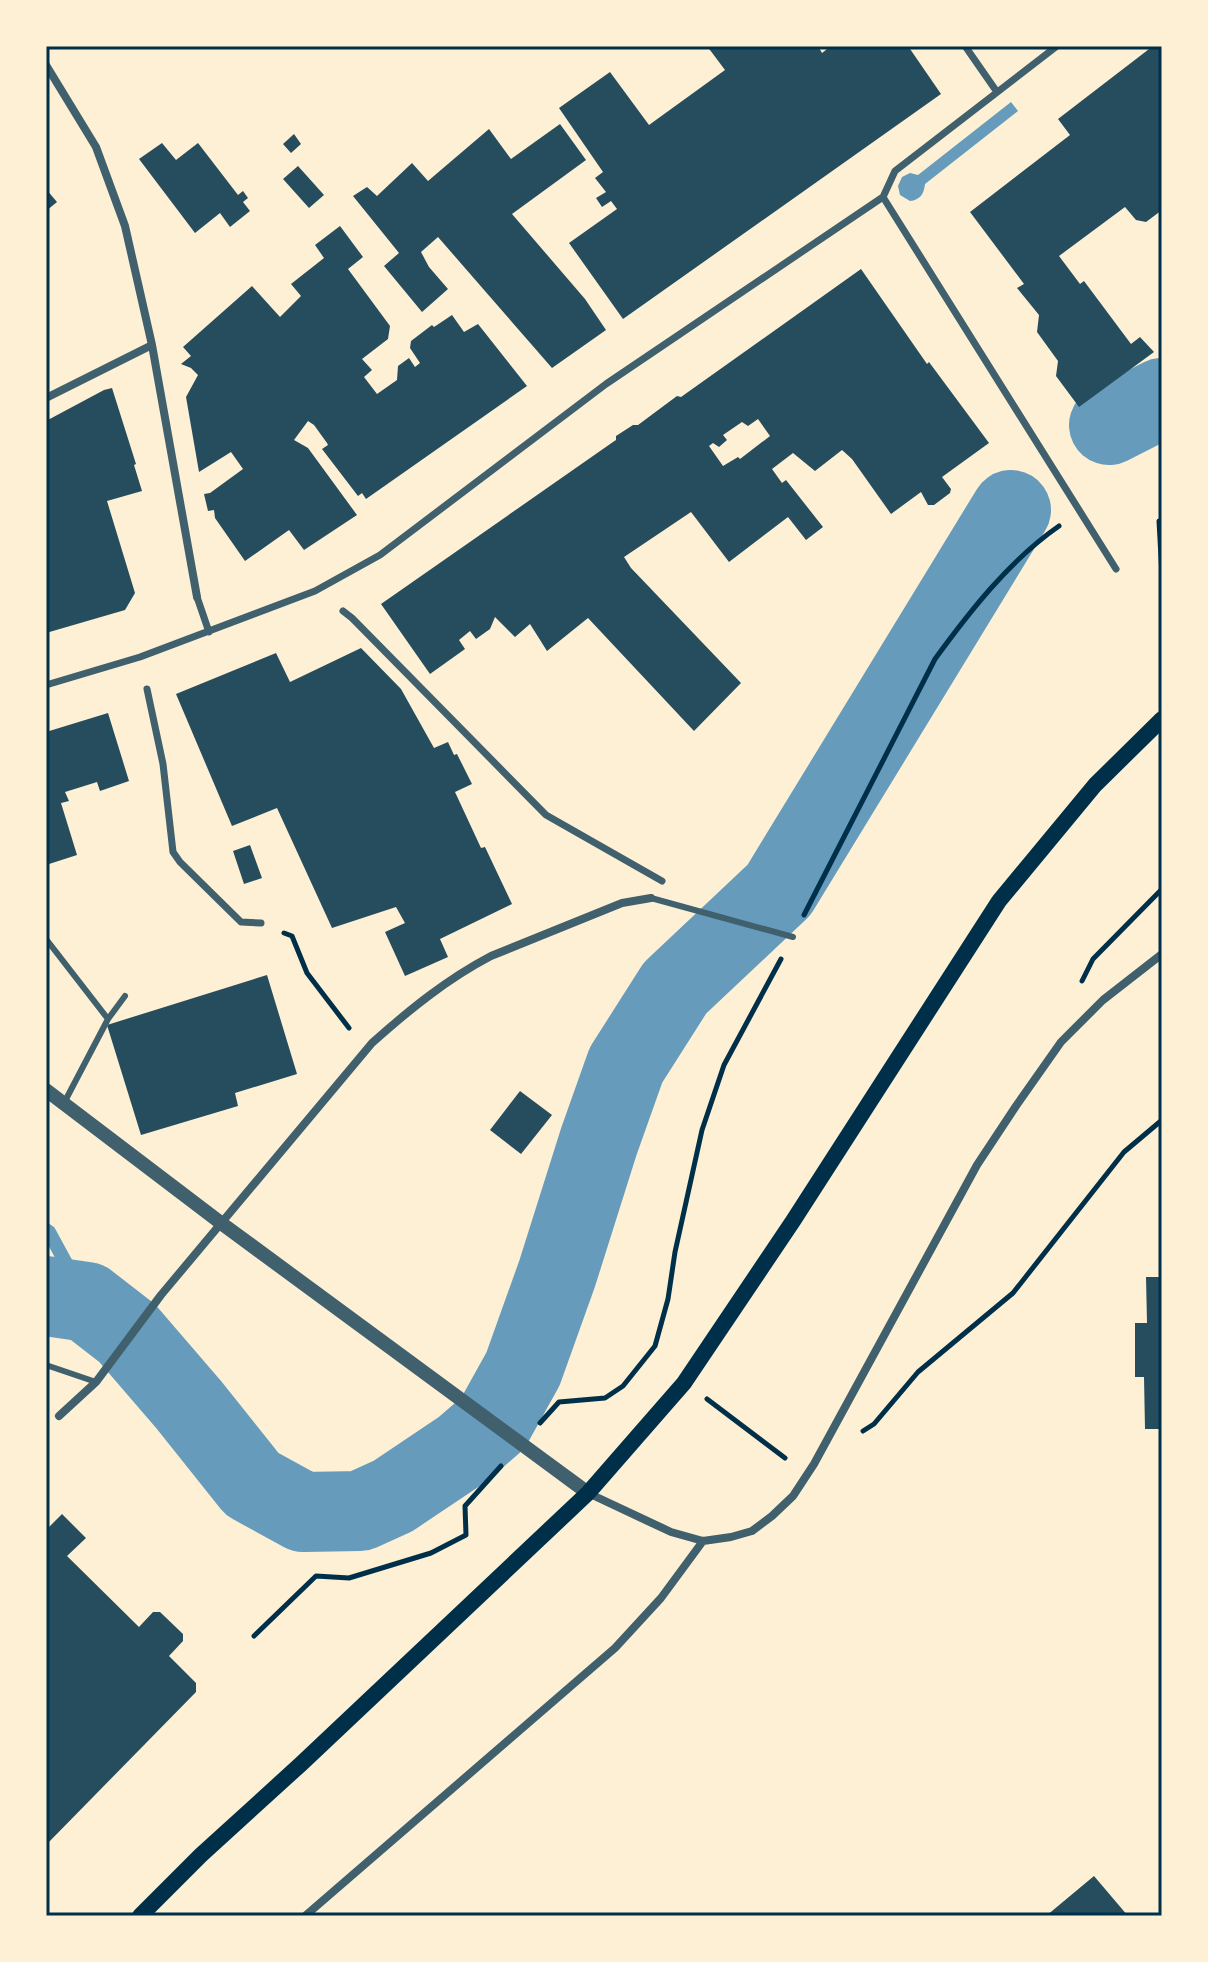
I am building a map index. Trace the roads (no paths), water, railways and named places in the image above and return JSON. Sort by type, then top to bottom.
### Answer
[{"type":"main road","points":[[140,1916],[201,1855],[588,1493],[684,1383],[793,1221],[999,901],[1095,785],[1162,719]]},
{"type":"street","points":[[965,46],[997,92]]},
{"type":"street","points":[[46,685],[140,657],[315,591],[380,555],[606,384],[883,197],[895,171],[1057,46]]},
{"type":"street","points":[[46,65],[96,147],[125,226],[152,345],[197,597],[209,632]]},
{"type":"street","points":[[883,197],[1116,569]]},
{"type":"street","points":[[46,398],[152,345]]},
{"type":"street","points":[[343,611],[546,815],[662,881]]},
{"type":"street","points":[[147,689],[163,764],[173,852],[241,922],[261,923]]},
{"type":"street","points":[[59,1416],[97,1379],[161,1295],[366,1051],[413,1007],[491,956],[622,903],[651,898]]},
{"type":"street","points":[[46,1090],[588,1493],[671,1532],[703,1541],[752,1531],[793,1496],[814,1464],[977,1165],[1016,1106],[1061,1042],[1103,1000],[1162,954]]},
{"type":"street","points":[[305,1916],[615,1648],[661,1598],[703,1541]]},
{"type":"lane","points":[[651,898],[793,937]]},
{"type":"lane","points":[[46,939],[108,1019]]},
{"type":"lane","points":[[64,1103],[108,1019],[125,996]]},
{"type":"lane","points":[[46,1365],[97,1379]]},
{"type":"water","points":[[1011,102],[1018,111],[925,184],[919,198],[910,201],[900,195],[898,186],[902,177],[910,173],[918,175]]},
{"type":"waterway","points":[[1109,425],[1162,398]]},
{"type":"waterway","points":[[46,1296],[87,1302],[127,1333],[252,1484],[303,1512],[360,1511],[393,1496],[463,1449],[493,1423],[523,1369],[626,1065],[675,988],[779,890],[1011,510]]},
{"type":"waterway","points":[[46,1230],[87,1302]]}]
